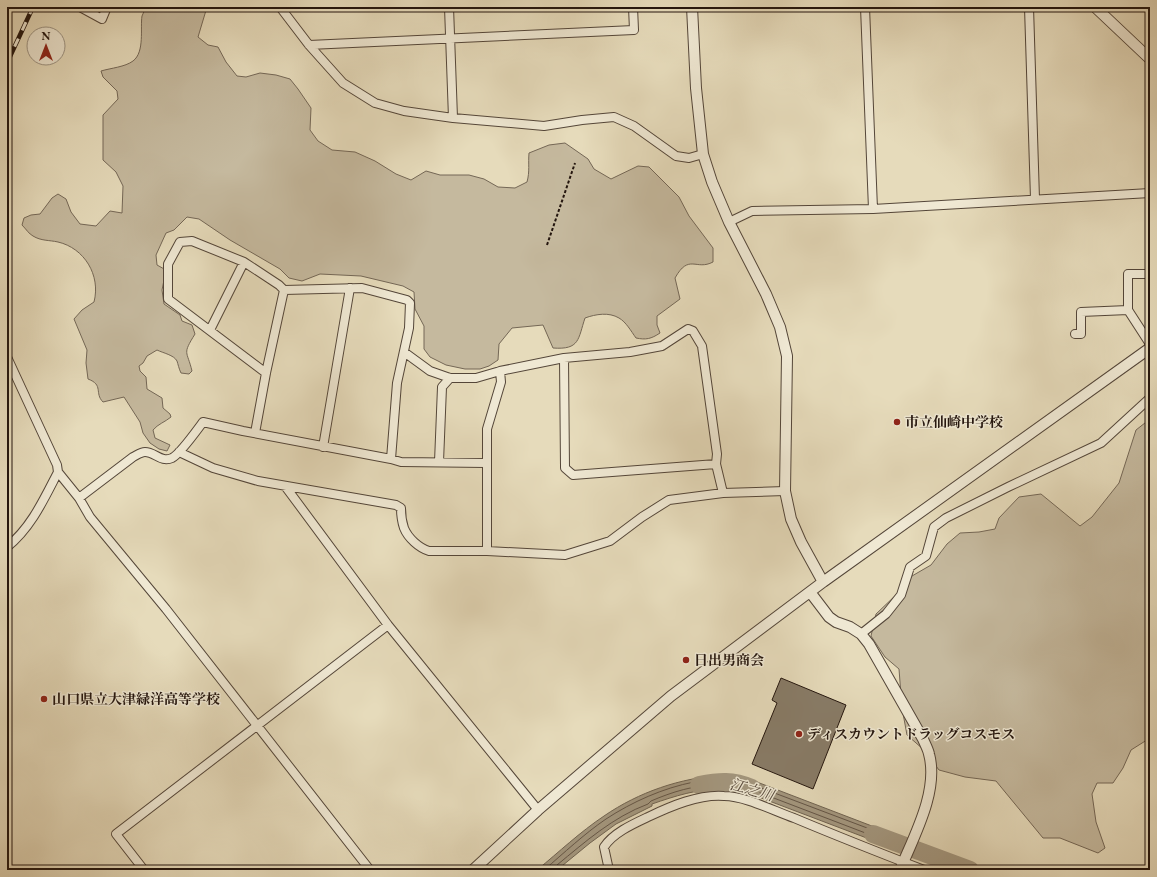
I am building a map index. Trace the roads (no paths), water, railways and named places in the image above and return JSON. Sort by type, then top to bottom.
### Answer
[{"type":"street","points":[[80,7],[102,19],[107,7]]},
{"type":"street","points":[[280,7],[309,45],[344,83],[375,103],[404,111],[453,118],[544,126],[614,117],[634,126],[676,156],[689,158],[702,154]]},
{"type":"street","points":[[449,7],[453,118]]},
{"type":"street","points":[[309,45],[634,30],[633,7]]},
{"type":"street","points":[[692,7],[696,88],[702,154],[729,222],[766,294],[780,327],[787,356],[785,491],[791,519],[801,542],[823,582]]},
{"type":"street","points":[[865,7],[873,209]]},
{"type":"street","points":[[1029,7],[1036,199]]},
{"type":"street","points":[[1095,7],[1150,59]]},
{"type":"street","points":[[729,222],[752,211],[873,209],[1150,193]]},
{"type":"street","points":[[266,373],[168,299],[168,264],[180,242],[192,241],[244,262],[280,285],[284,290]]},
{"type":"street","points":[[210,330],[244,262]]},
{"type":"street","points":[[1150,274],[1128,274],[1128,310],[1150,344]]},
{"type":"street","points":[[323,447],[350,288]]},
{"type":"street","points":[[284,290],[362,288],[407,300],[410,303],[409,328],[397,383],[391,459]]},
{"type":"street","points":[[255,433],[284,290]]},
{"type":"street","points":[[1075,334],[1080,334],[1081,312],[1128,310]]},
{"type":"street","points":[[404,352],[430,371],[450,378],[476,378],[500,371],[564,358],[630,352],[662,346],[688,329],[693,331],[702,346],[717,454],[716,464],[723,493]]},
{"type":"street","points":[[473,870],[538,810],[672,696],[823,582],[1150,348]]},
{"type":"street","points":[[7,357],[57,465],[58,472],[79,498],[90,517],[166,609],[370,870]]},
{"type":"street","points":[[564,358],[565,468],[573,475],[716,464]]},
{"type":"street","points":[[487,551],[487,429],[501,382],[500,371]]},
{"type":"street","points":[[438,462],[442,387],[450,378]]},
{"type":"street","points":[[861,634],[886,614],[901,595],[910,567],[926,556],[934,528],[946,518],[1101,443],[1150,398]]},
{"type":"street","points":[[79,498],[140,453],[146,452],[160,459],[174,457],[203,422],[401,462],[486,463]]},
{"type":"street","points":[[179,452],[213,468],[258,481],[396,505],[400,508],[404,528],[416,543],[423,549],[444,551],[487,551],[565,555],[610,541],[642,517],[669,500],[723,493],[785,491]]},
{"type":"street","points":[[7,547],[15,541],[31,522],[58,472]]},
{"type":"street","points":[[285,486],[388,625],[538,810]]},
{"type":"street","points":[[810,592],[829,617],[861,634],[869,644],[923,739],[929,754],[931,772],[930,790],[927,802],[902,866]]},
{"type":"street","points":[[144,870],[116,834],[388,625]]},
{"type":"street","points":[[609,870],[604,847],[609,840],[637,822],[662,810],[684,803],[703,798],[725,796],[745,800],[778,812],[902,866],[924,870]]},
{"type":"water","points":[[723,775],[721,789],[695,792],[652,804],[652,806],[616,824],[557,870],[537,870],[578,835],[617,807],[646,793],[676,783],[691,779]]},
{"type":"water","points":[[729,776],[749,779],[898,836],[893,848],[743,791],[729,789]]},
{"type":"water","points":[[904,838],[985,870],[948,870],[898,850]]},
{"type":"waterway","name":"江之川","points":[[699,785],[732,782],[752,788]]},
{"type":"waterway","name":"江之川","points":[[873,834],[970,870]]},
{"type":"railway","points":[[7,63],[33,7]]},
{"type":"place","name":"市立仙崎中学校","points":[[897,422]]},
{"type":"place","name":"日出男商会","points":[[686,660]]},
{"type":"place","name":"山口県立大津緑洋高等学校","points":[[44,699]]},
{"type":"place","name":"ディスカウントドラッグコスモス","points":[[799,734]]}]
